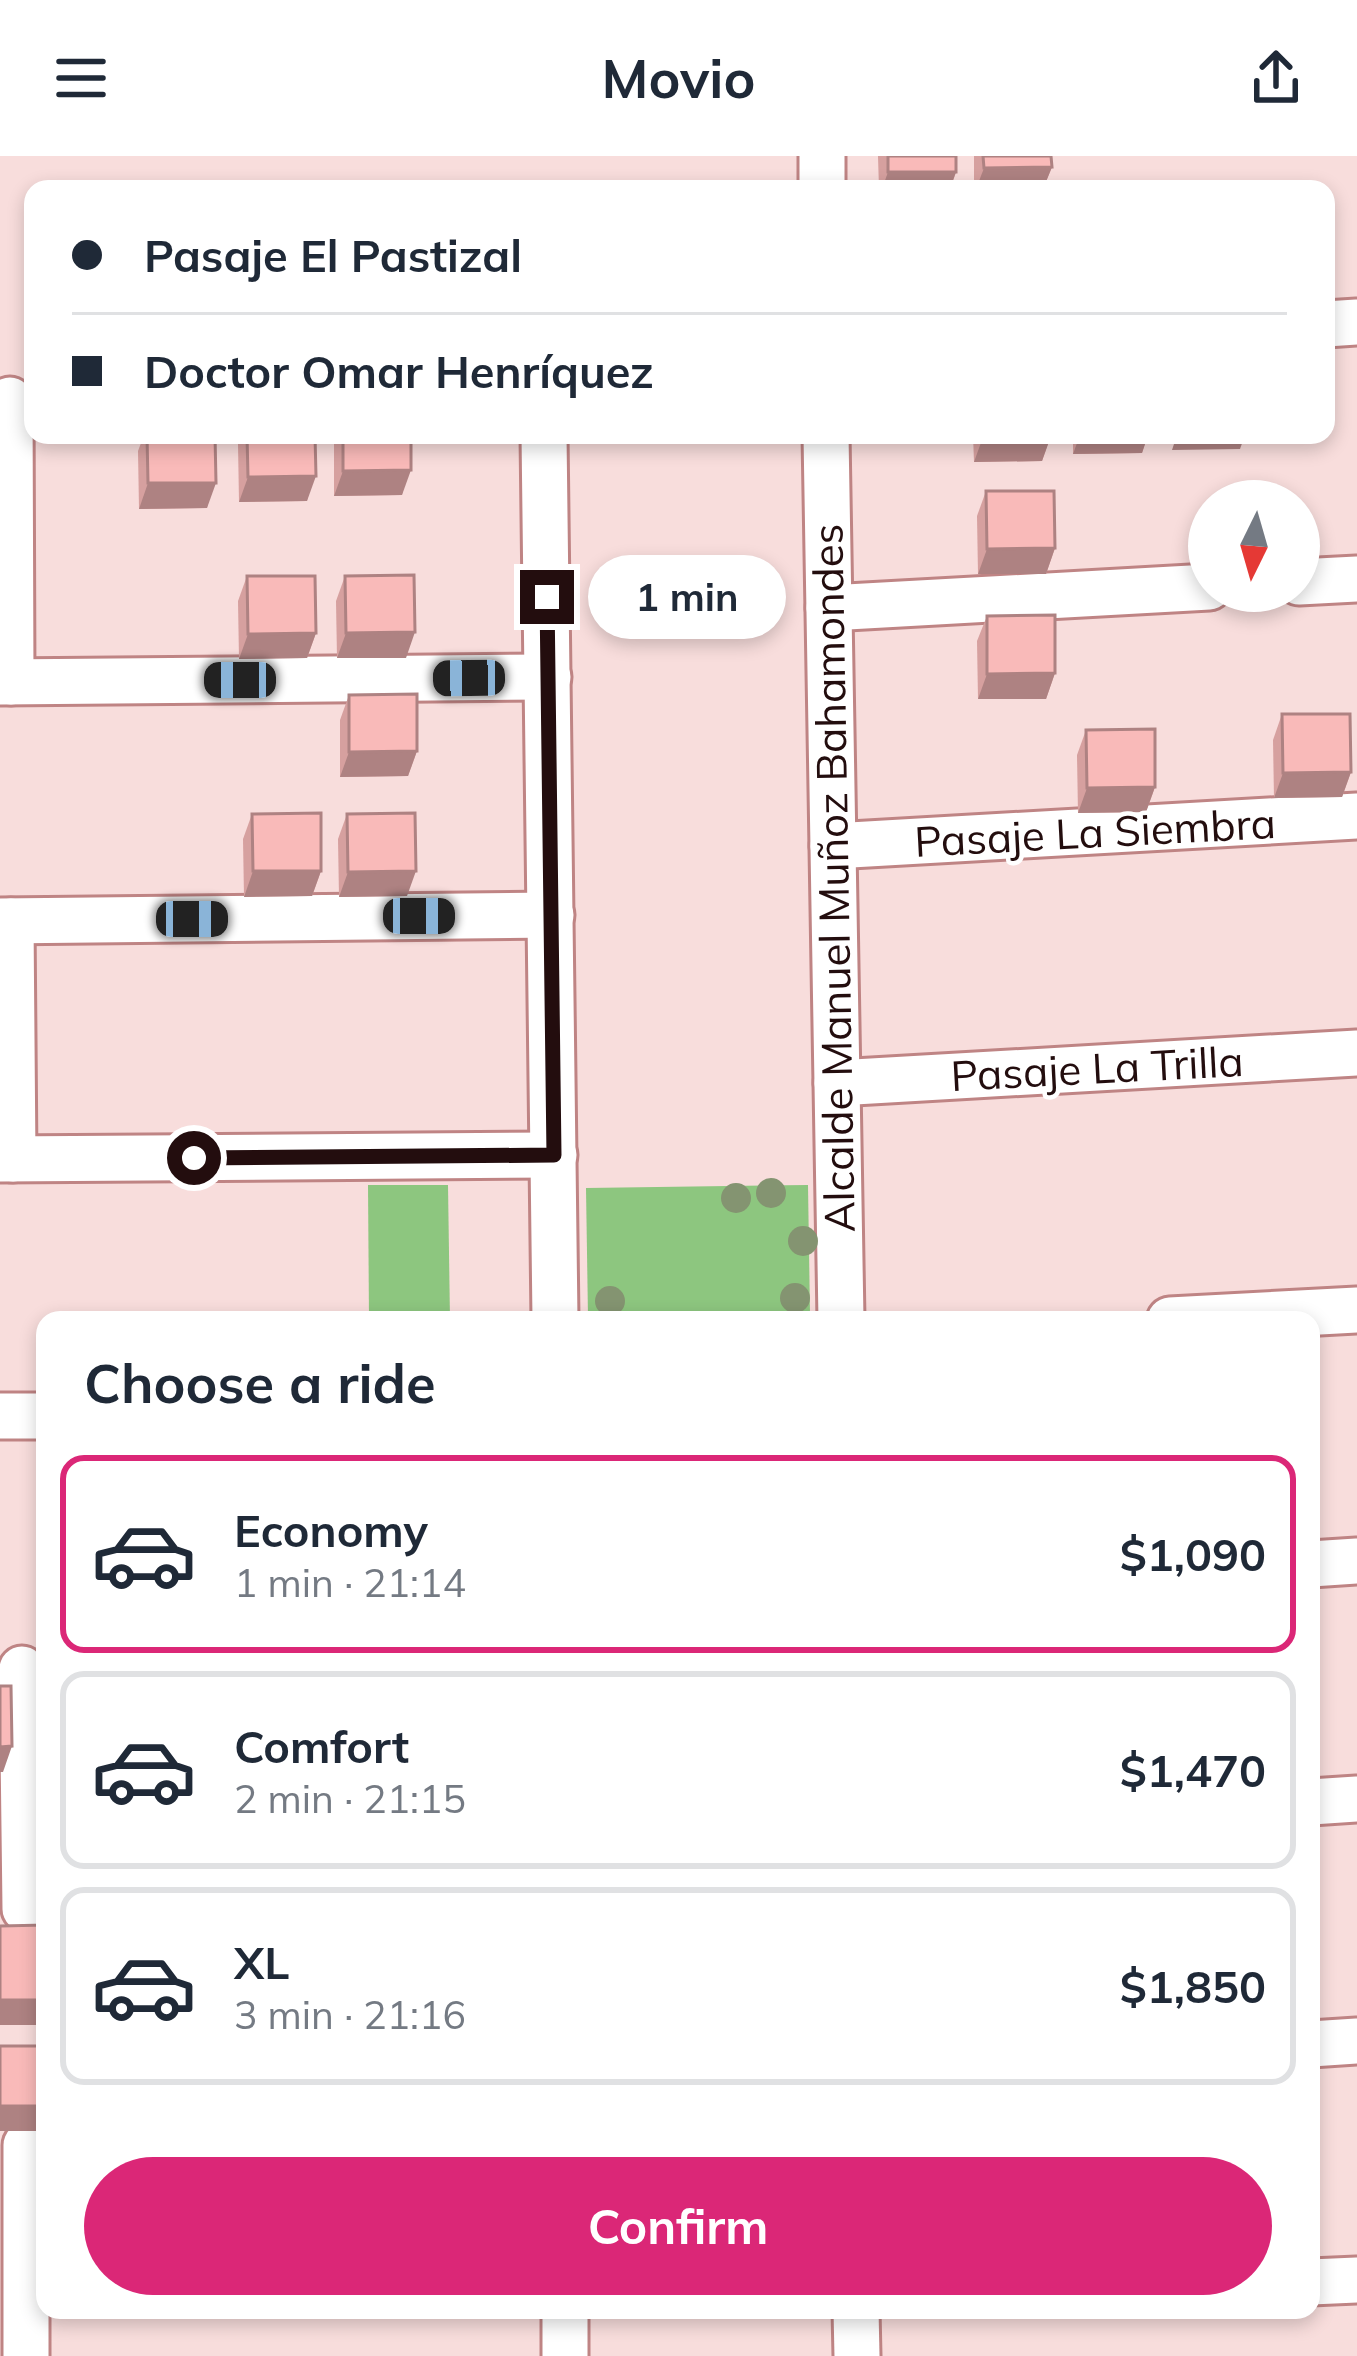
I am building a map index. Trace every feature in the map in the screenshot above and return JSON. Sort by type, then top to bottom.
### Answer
[{"type":"street","points":[[14,400],[6,682],[548,677]]},
{"type":"street","points":[[544,444],[555,1311]]},
{"type":"street","name":"Alcalde Manuel Muñoz Bahamondes","points":[[826,444],[841,1311]]},
{"type":"street","points":[[1320,581],[1357,579]]},
{"type":"street","points":[[829,608],[1188,588]]},
{"type":"street","name":"Pasaje La Siembra","points":[[833,846],[1357,816]]},
{"type":"street","points":[[551,914],[6,921],[7,1159],[554,1155]]},
{"type":"street","name":"Pasaje La Trilla","points":[[836,1083],[1357,1053]]},
{"type":"street","points":[[1320,1312],[1357,1310]]},
{"type":"street","points":[[0,1416],[36,1416]]},
{"type":"street","points":[[1320,1563],[1357,1561]]},
{"type":"street","points":[[22,1669],[23,1909]]},
{"type":"street","points":[[1320,1801],[1357,1799]]},
{"type":"street","points":[[1320,2043],[1357,2041]]},
{"type":"street","points":[[24,2146],[26,2356]]},
{"type":"street","points":[[1320,2282],[1357,2280]]},
{"type":"street","points":[[565,2319],[565,2356]]},
{"type":"street","points":[[857,2356],[858,2319]]},
{"type":"green space","points":[[368,1185],[448,1185],[450,1311],[369,1311]]},
{"type":"green space","points":[[808,1185],[810,1311],[588,1311],[586,1188]]},
{"type":"building","points":[[888,156],[956,156],[956,172],[888,172]]},
{"type":"building","points":[[983,156],[1051,156],[1052,167],[984,168]]},
{"type":"building","points":[[147,444],[215,444],[216,483],[148,483]]},
{"type":"building","points":[[247,444],[315,444],[316,476],[248,477]]},
{"type":"building","points":[[343,444],[411,444],[411,470],[343,471]]},
{"type":"building","points":[[986,491],[1054,491],[1055,548],[987,549]]},
{"type":"building","points":[[414,575],[415,632],[346,633],[345,576]]},
{"type":"building","points":[[247,576],[315,576],[316,633],[248,634]]},
{"type":"building","points":[[1055,615],[1055,673],[987,674],[987,616]]},
{"type":"building","points":[[417,694],[417,751],[349,752],[349,695]]},
{"type":"building","points":[[1282,714],[1350,714],[1351,772],[1283,773]]},
{"type":"building","points":[[1155,729],[1155,787],[1087,788],[1086,730]]},
{"type":"building","points":[[321,813],[321,871],[253,871],[252,814]]},
{"type":"building","points":[[415,813],[416,871],[348,872],[347,814]]},
{"type":"building","points":[[0,1686],[11,1686],[12,1746],[0,1747]]},
{"type":"building","points":[[36,1925],[36,2000],[0,2000],[0,1926]]},
{"type":"building","points":[[0,2046],[36,2046],[36,2106],[0,2106]]},
{"type":"route","points":[[194,1158],[554,1155],[547,597]]}]
